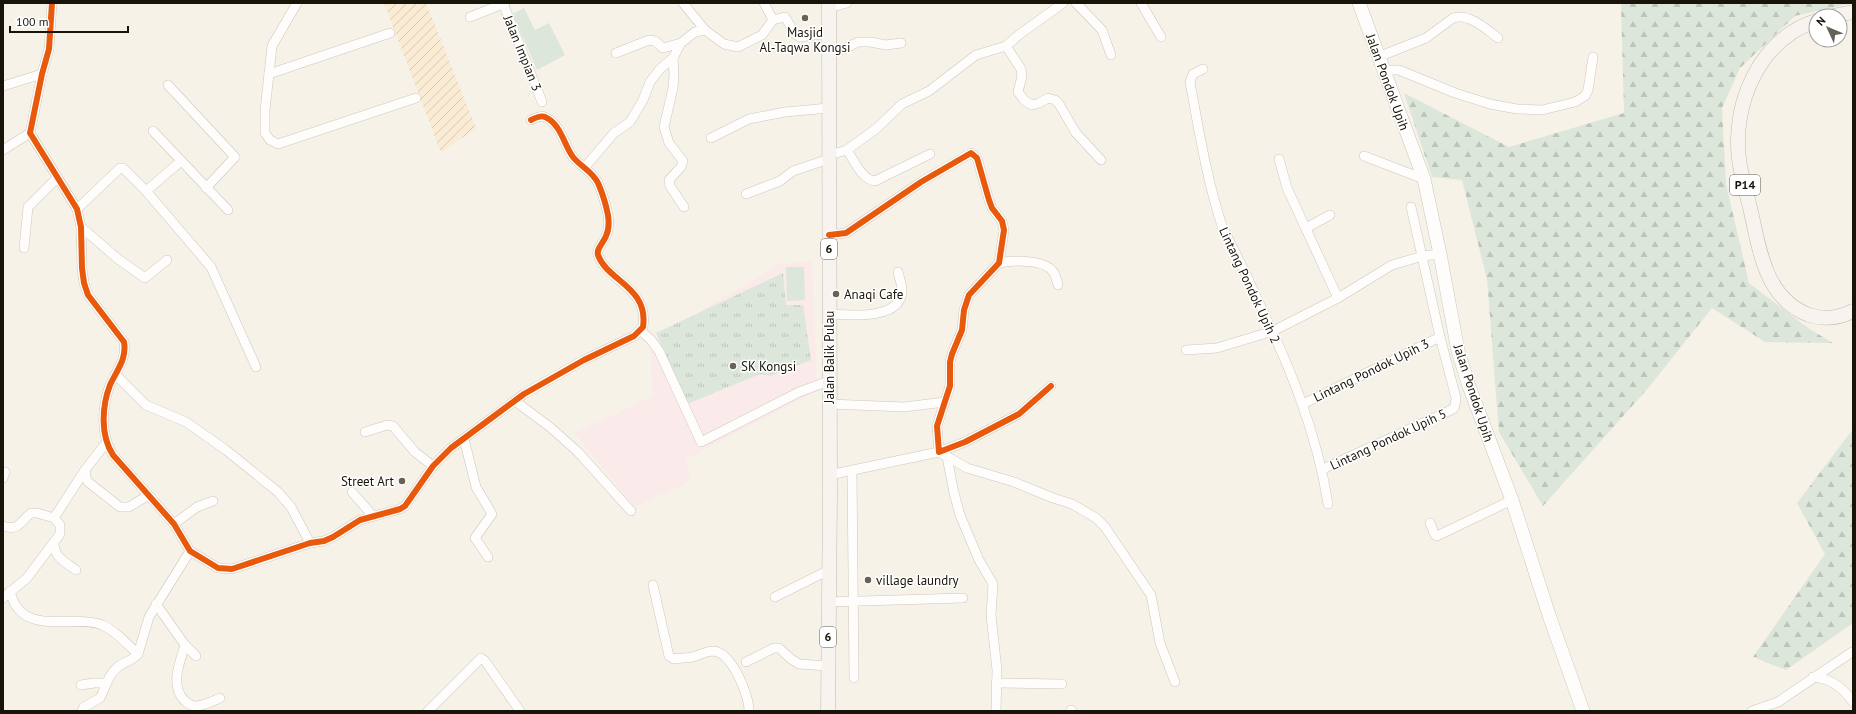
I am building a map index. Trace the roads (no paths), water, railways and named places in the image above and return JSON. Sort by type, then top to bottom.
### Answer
[{"type":"main road","name":"Jalan Pondok Upih","points":[[1359,3],[1424,179],[1458,351],[1512,500],[1549,616],[1583,711]]},
{"type":"main road","name":"Jalan Balik Pulau","points":[[828,711],[829,5]]},
{"type":"main road","name":"P14","points":[[1808,25],[1792,33],[1775,47],[1762,63],[1751,81],[1743,100],[1739,121],[1739,158],[1762,258],[1772,283],[1784,300],[1798,310],[1816,317],[1834,318],[1853,311]]},
{"type":"street","points":[[52,3],[49,49],[42,74],[30,133],[77,209],[81,227],[82,268],[84,283],[88,294],[124,342],[126,349],[124,358],[106,397],[104,428],[106,443],[113,454],[143,488],[147,496],[174,524],[190,551],[218,568],[232,569],[310,543],[333,537],[360,520],[400,509],[405,506],[433,466],[464,439],[514,401],[535,387],[641,331],[644,321],[639,303],[627,285],[605,266],[598,254],[598,251],[606,237],[609,221],[598,184],[592,174],[572,155],[559,131],[550,120],[542,116],[531,120]]},
{"type":"street","points":[[297,3],[274,41],[265,110],[265,133],[270,140],[278,144],[416,98]]},
{"type":"street","points":[[470,16],[504,3]]},
{"type":"street","name":"Jalan Impian 3","points":[[504,3],[542,102]]},
{"type":"street","points":[[683,3],[705,30],[724,44],[738,47],[762,35],[773,20],[785,17],[796,34],[800,37],[830,33]]},
{"type":"street","points":[[764,3],[773,20]]},
{"type":"street","points":[[829,5],[848,3]]},
{"type":"street","points":[[746,194],[780,181],[794,171],[847,150],[878,128],[902,104],[929,91],[976,55],[1006,46],[1055,6],[1063,3]]},
{"type":"street","points":[[1076,3],[1102,30],[1111,55]]},
{"type":"street","points":[[1141,3],[1161,37]]},
{"type":"street","points":[[1378,57],[1426,38],[1452,18],[1457,17],[1462,17],[1475,22],[1498,38]]},
{"type":"street","points":[[616,53],[649,40],[655,41],[663,48],[681,43],[695,32],[705,30]]},
{"type":"street","points":[[269,74],[390,32]]},
{"type":"street","points":[[829,52],[844,49],[863,42],[886,45],[901,43]]},
{"type":"street","points":[[681,43],[674,58],[672,88],[664,127],[669,143],[683,161],[681,167],[669,180],[670,186],[684,207]]},
{"type":"street","points":[[1006,46],[1021,70],[1022,76],[1018,92],[1020,96],[1032,105],[1048,98],[1057,101],[1076,133],[1101,160]]},
{"type":"street","points":[[1383,70],[1399,70],[1490,104],[1517,110],[1542,110],[1575,102],[1585,96],[1588,90],[1593,57]]},
{"type":"street","points":[[585,167],[614,133],[630,122],[643,100],[650,82],[660,69],[674,58]]},
{"type":"street","name":"Lintang Pondok Upih 2","points":[[1203,69],[1193,74],[1190,82],[1212,190],[1223,229],[1273,331],[1303,404],[1323,470],[1328,504]]},
{"type":"street","points":[[3,86],[42,74]]},
{"type":"street","points":[[168,84],[235,157],[206,188]]},
{"type":"street","points":[[711,138],[749,119],[785,112],[829,108]]},
{"type":"street","points":[[153,131],[228,210]]},
{"type":"street","points":[[3,150],[30,133]]},
{"type":"street","points":[[847,150],[865,177],[871,181],[875,181],[930,154]]},
{"type":"street","points":[[829,235],[846,233],[921,182],[971,152],[977,158],[991,204],[1004,226],[1000,263]]},
{"type":"street","points":[[1364,156],[1424,179]]},
{"type":"street","points":[[1279,159],[1287,188],[1338,298]]},
{"type":"street","points":[[146,191],[181,161]]},
{"type":"street","points":[[77,209],[122,167],[146,191],[211,267],[256,367]]},
{"type":"street","points":[[24,248],[28,208],[57,178]]},
{"type":"street","points":[[1411,207],[1440,337]]},
{"type":"street","points":[[1306,228],[1330,215]]},
{"type":"street","points":[[81,227],[118,259],[145,278],[167,260]]},
{"type":"street","points":[[1186,350],[1217,348],[1273,331],[1338,298],[1392,265],[1423,256],[1440,254]]},
{"type":"street","points":[[996,711],[997,670],[991,615],[993,584],[978,560],[960,515],[943,455],[937,426],[950,386],[952,354],[962,330],[964,310],[969,295],[1000,263],[1016,260],[1047,267],[1054,273],[1058,285]]},
{"type":"street","points":[[829,314],[872,314],[892,308],[899,301],[902,290],[898,272]]},
{"type":"street","points":[[641,331],[652,340],[659,351],[701,442],[799,392],[829,381]]},
{"type":"street","name":"Lintang Pondok Upih 3","points":[[1303,404],[1440,337]]},
{"type":"street","name":"Lintang Pondok Upih 5","points":[[1323,470],[1453,409],[1456,403],[1456,398],[1440,337]]},
{"type":"street","points":[[116,375],[146,405],[186,422],[226,450],[278,492],[291,507],[310,543]]},
{"type":"street","points":[[829,475],[943,455],[1019,414],[1051,386]]},
{"type":"street","points":[[514,401],[550,427],[578,452],[631,511]]},
{"type":"street","points":[[829,404],[904,407],[945,402]]},
{"type":"street","points":[[365,432],[387,425],[393,426],[415,452],[433,466]]},
{"type":"street","points":[[464,439],[476,487],[492,514],[475,538],[488,557]]},
{"type":"street","points":[[54,518],[85,470],[106,443]]},
{"type":"street","points":[[943,455],[979,472],[1014,482],[1072,504],[1096,518],[1111,534],[1151,595],[1160,643],[1175,682]]},
{"type":"street","points":[[85,470],[88,482],[120,507],[129,507],[147,496]]},
{"type":"street","points":[[852,471],[854,678]]},
{"type":"street","points":[[352,492],[373,516]]},
{"type":"street","points":[[1430,523],[1435,535],[1437,536],[1512,500]]},
{"type":"street","points":[[174,524],[197,508],[212,501]]},
{"type":"street","points":[[3,526],[14,528],[31,513],[54,518],[60,524],[61,530],[54,544],[42,556],[27,578],[3,598]]},
{"type":"street","points":[[54,544],[54,550],[58,558],[76,570]]},
{"type":"street","points":[[82,711],[84,707],[92,707],[100,698],[105,684],[120,665],[134,659],[138,654],[146,624],[156,604],[190,551]]},
{"type":"street","points":[[775,597],[829,570]]},
{"type":"street","points":[[653,585],[669,656],[674,659],[692,657],[715,651],[727,657],[739,679],[749,711]]},
{"type":"street","points":[[10,591],[17,606],[35,620],[58,623],[89,622],[102,625],[112,631],[138,654]]},
{"type":"street","points":[[829,602],[963,598]]},
{"type":"street","points":[[156,604],[185,644],[196,656]]},
{"type":"street","points":[[185,644],[176,677],[177,688],[182,698],[189,705],[196,706],[220,698]]},
{"type":"street","points":[[746,662],[774,648],[779,648],[799,664],[828,666]]},
{"type":"street","points":[[1752,711],[1778,702],[1852,652]]},
{"type":"street","points":[[428,711],[481,658],[485,661],[520,711]]},
{"type":"street","points":[[1813,677],[1823,678],[1836,683],[1846,692],[1853,702]]},
{"type":"street","points":[[996,683],[1062,684]]},
{"type":"street","points":[[81,685],[105,684]]},
{"type":"place","name":"Masjid Al-Taqwa Kongsi","points":[[805,18]]},
{"type":"place","name":"Anaqi Cafe","points":[[836,294]]},
{"type":"place","name":"SK Kongsi","points":[[733,366]]},
{"type":"place","name":"Street Art","points":[[402,481]]},
{"type":"place","name":"village laundry","points":[[868,580]]}]
